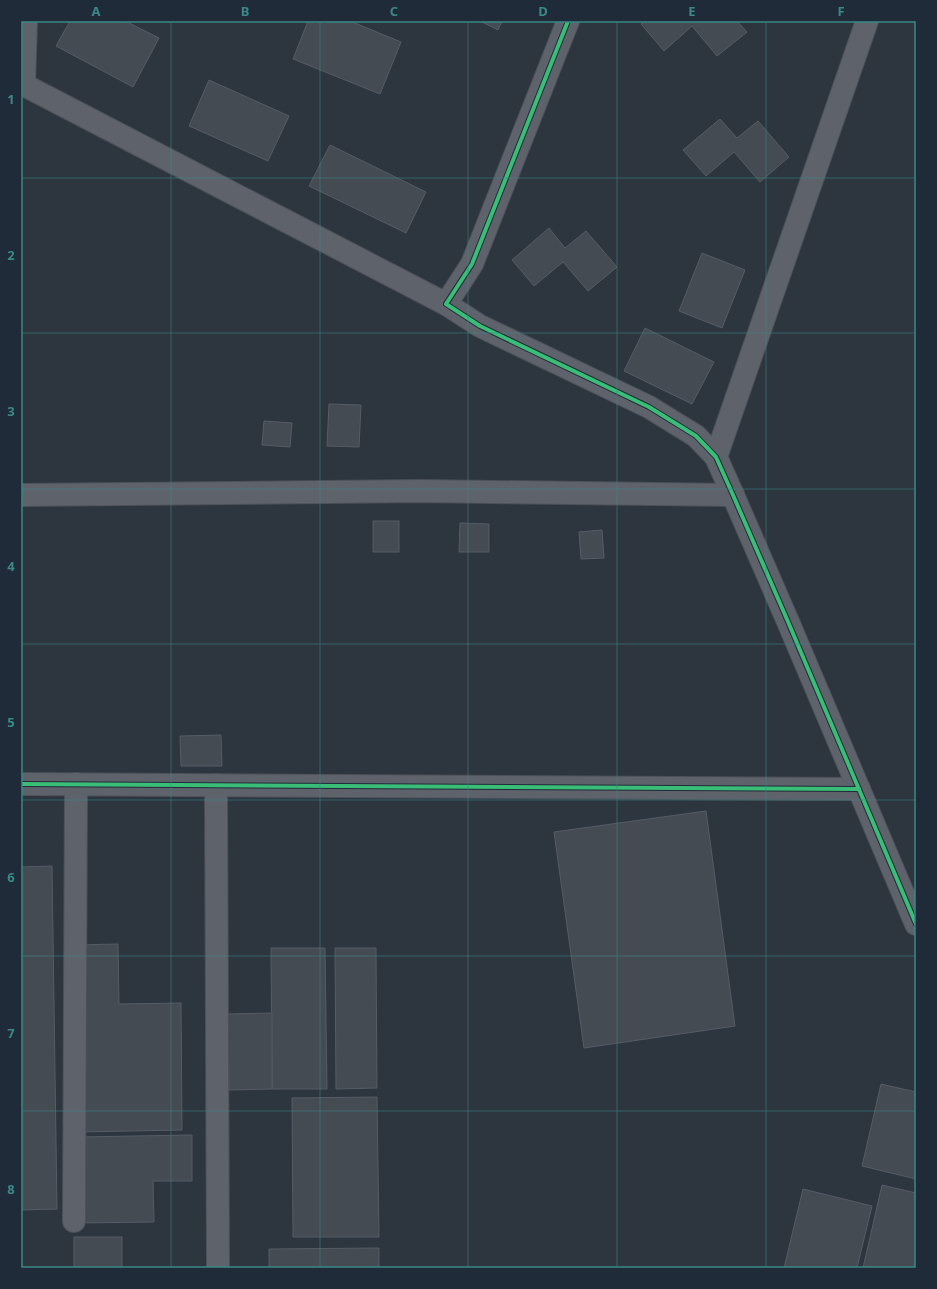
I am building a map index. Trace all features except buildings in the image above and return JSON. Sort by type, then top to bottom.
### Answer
[{"type":"street","points":[[26,21],[22,85],[446,304],[480,326],[649,407],[696,436],[716,457],[734,495],[916,924]]},
{"type":"street","points":[[446,304],[472,264],[568,21]]},
{"type":"street","points":[[716,457],[867,21]]},
{"type":"street","points":[[21,495],[420,490],[734,495]]},
{"type":"street","points":[[21,784],[858,789]]},
{"type":"street","points":[[74,1221],[76,784]]},
{"type":"street","points":[[216,785],[218,1268]]},
{"type":"cycle path","points":[[568,21],[472,264],[446,304],[480,326],[649,407],[696,436],[716,457],[789,624],[916,924]]},
{"type":"cycle path","points":[[21,784],[859,789]]}]
